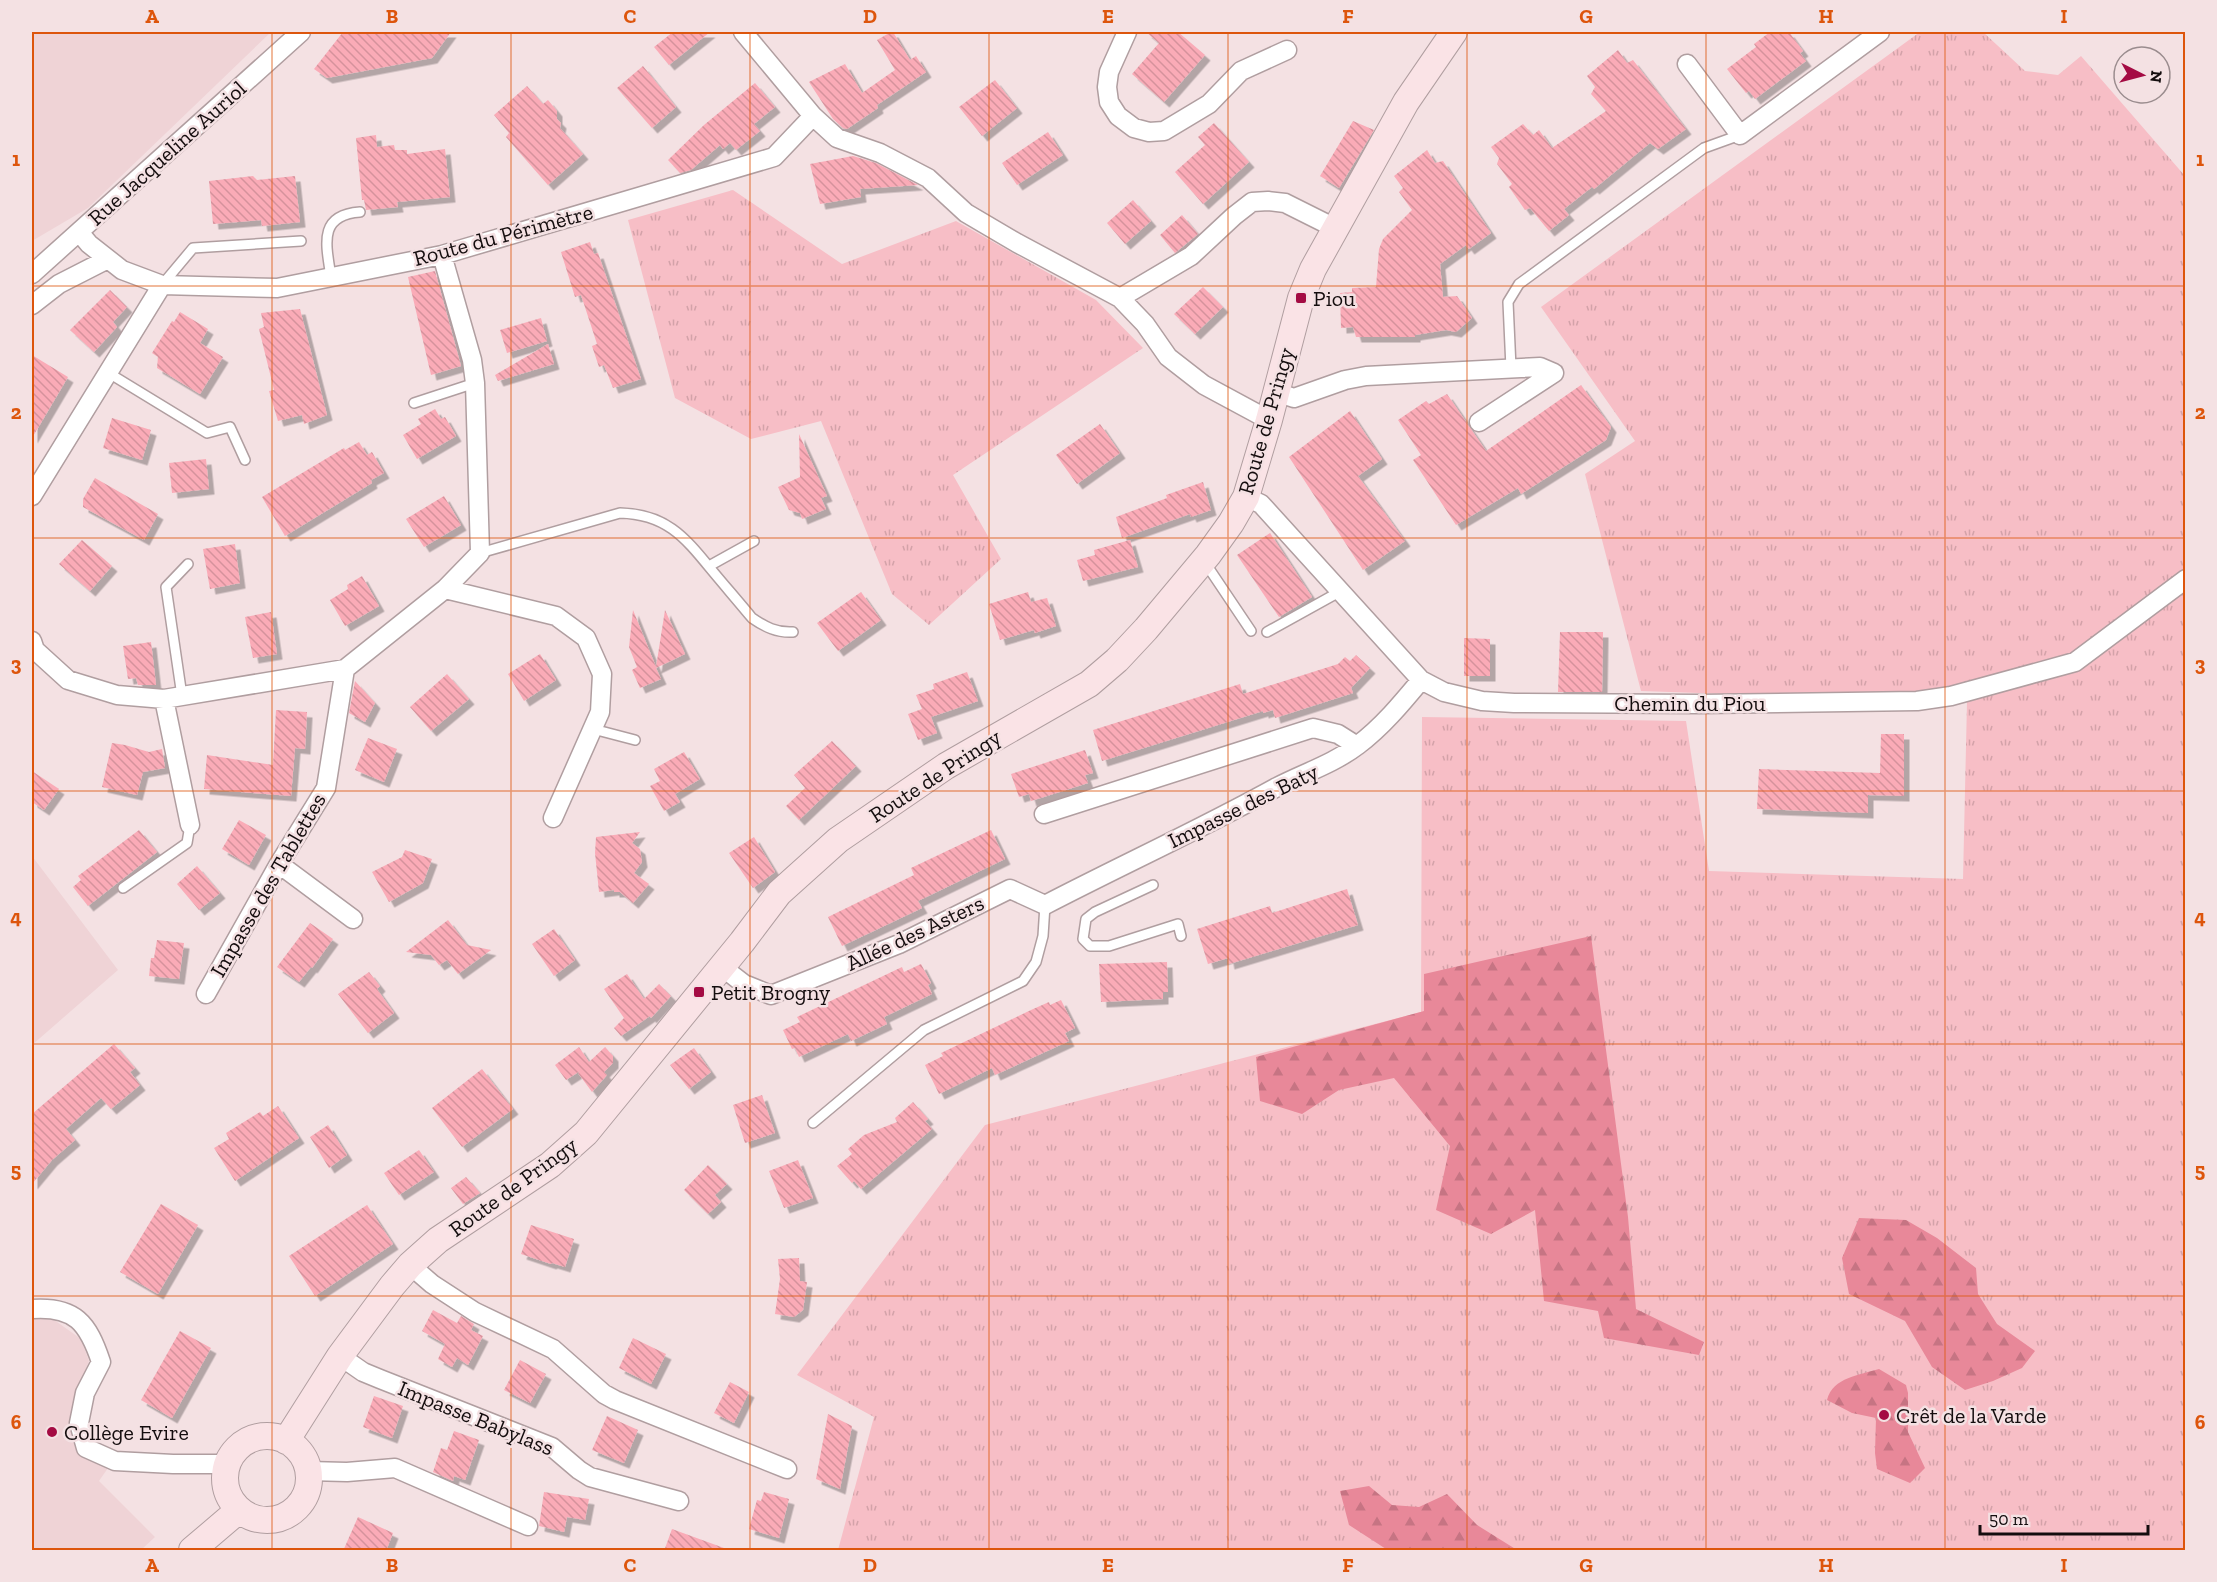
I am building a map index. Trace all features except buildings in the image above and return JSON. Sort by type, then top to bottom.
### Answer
[{"type":"street","name":"Rue Jacqueline Auriol","points":[[32,274],[301,32]]},
{"type":"street","points":[[743,32],[813,117],[837,138],[880,153],[928,178],[966,213],[1120,298],[1144,324],[1168,357],[1204,386],[1269,420]]},
{"type":"street","points":[[1127,32],[1109,72],[1108,102],[1118,116],[1134,128],[1149,132],[1164,131],[1209,104],[1241,71],[1287,50]]},
{"type":"street","name":"Route de Pringy","points":[[286,1441],[340,1356],[392,1286],[438,1240],[550,1165],[586,1133],[722,967],[779,893],[838,840],[946,766],[1089,684],[1117,660],[1146,629],[1231,524],[1246,497],[1301,298],[1313,269],[1406,102],[1454,32]]},
{"type":"street","points":[[1687,64],[1740,135],[1880,32]]},
{"type":"street","name":"Route du Périmètre","points":[[79,232],[89,244],[122,270],[162,285],[277,288],[442,255],[774,157],[813,117]]},
{"type":"street","points":[[1120,298],[1191,256],[1233,216],[1252,202],[1285,203],[1335,228]]},
{"type":"street","points":[[32,641],[35,650],[68,680],[117,695],[173,698],[345,669],[445,589],[480,553],[475,383],[472,360],[442,255]]},
{"type":"street","points":[[32,305],[59,284],[108,259]]},
{"type":"street","points":[[32,496],[162,285]]},
{"type":"street","points":[[1276,392],[1294,398],[1345,380],[1366,376],[1540,367],[1554,373],[1479,422]]},
{"type":"street","name":"Chemin du Piou","points":[[1246,497],[1261,504],[1421,680],[1444,692],[1482,701],[1700,704],[1928,699],[1950,696],[2075,662],[2186,579]]},
{"type":"street","points":[[445,589],[556,616],[586,638],[602,674],[600,712],[553,818]]},
{"type":"street","name":"Impasse des Tablettes","points":[[206,994],[279,864],[326,788],[345,669]]},
{"type":"street","name":"Impasse des Baty","points":[[1045,905],[1132,859],[1326,765],[1357,746],[1380,726],[1421,680]]},
{"type":"street","points":[[173,698],[190,825]]},
{"type":"street","points":[[1044,814],[1313,728],[1338,734],[1357,746]]},
{"type":"street","points":[[279,864],[353,919]]},
{"type":"street","name":"Allée des Asters","points":[[722,967],[744,984],[771,996],[899,945],[1010,889],[1045,905]]},
{"type":"street","points":[[410,1266],[432,1284],[475,1312],[553,1349],[609,1397],[787,1469]]},
{"type":"street","points":[[32,1309],[50,1308],[76,1317],[93,1338],[101,1362],[85,1393],[79,1423],[86,1448],[115,1461],[227,1464]]},
{"type":"street","name":"Impasse Babylass","points":[[340,1356],[363,1372],[552,1447],[590,1477],[678,1501]]},
{"type":"street","points":[[272,1436],[286,1441],[296,1448],[304,1459],[308,1471],[308,1483],[304,1496],[297,1507],[287,1515],[263,1520],[250,1517],[239,1510],[226,1489],[227,1464],[234,1452],[245,1442],[258,1437],[272,1436]]},
{"type":"street","points":[[308,1471],[347,1472],[395,1468],[528,1526]]},
{"type":"street","points":[[192,1551],[239,1510]]},
{"type":"lane","points":[[1511,368],[1508,302],[1520,284],[1704,148],[1740,135]]},
{"type":"lane","points":[[331,277],[328,233],[332,221],[344,213],[360,212]]},
{"type":"lane","points":[[162,285],[192,248],[301,240]]},
{"type":"lane","points":[[107,372],[207,433],[230,427],[245,460]]},
{"type":"lane","points":[[414,403],[475,383]]},
{"type":"lane","points":[[480,553],[620,513],[636,514],[655,519],[671,527],[687,540],[752,618],[763,626],[783,633],[794,632]]},
{"type":"lane","points":[[709,566],[754,541]]},
{"type":"lane","points":[[173,698],[166,587],[188,564]]},
{"type":"lane","points":[[1198,566],[1210,570],[1251,631]]},
{"type":"lane","points":[[1268,632],[1341,591]]},
{"type":"lane","points":[[593,729],[635,740]]},
{"type":"lane","points":[[123,888],[187,843],[190,825]]},
{"type":"lane","points":[[1154,885],[1095,912],[1086,919],[1083,939],[1090,946],[1109,946],[1178,924],[1181,936]]},
{"type":"lane","points":[[813,1123],[924,1030],[1023,981],[1036,962],[1043,936],[1045,905]]},
{"type":"shaded area","points":[[32,32],[271,32],[88,208],[32,241]]},
{"type":"shaded area","points":[[32,856],[118,970],[32,1045]]},
{"type":"shaded area","name":"Collège Evire","points":[[32,1315],[50,1317],[81,1339],[89,1361],[77,1391],[70,1422],[74,1443],[108,1468],[99,1481],[155,1537],[141,1550],[32,1550]]},
{"type":"green space","points":[[1920,32],[1983,32],[2025,71],[2058,75],[2081,56],[2112,92],[2112,105],[2123,105],[2185,176],[2185,1550],[838,1550],[874,1417],[797,1375],[985,1125],[1421,1012],[1422,717],[1686,721],[1709,871],[1963,879],[1967,702],[1641,691],[1585,474],[1635,441],[1541,307]]},
{"type":"green space","points":[[733,190],[842,264],[956,221],[1096,300],[1143,348],[953,475],[1001,559],[929,625],[892,594],[821,421],[751,439],[675,398],[628,220]]},
{"type":"green space","points":[[1591,936],[1628,1217],[1636,1309],[1704,1342],[1699,1355],[1604,1338],[1598,1311],[1544,1301],[1535,1210],[1491,1234],[1436,1210],[1450,1146],[1394,1078],[1339,1090],[1302,1114],[1260,1101],[1256,1057],[1424,1011],[1424,974]]},
{"type":"green space","points":[[1859,1218],[1906,1220],[1937,1238],[1976,1268],[1978,1294],[1997,1324],[2035,1351],[2022,1368],[1965,1390],[1932,1367],[1905,1321],[1849,1294],[1842,1258]]},
{"type":"green space","points":[[1879,1369],[1906,1385],[1908,1432],[1925,1468],[1910,1483],[1877,1469],[1876,1418],[1852,1413],[1827,1400],[1830,1392],[1841,1382]]},
{"type":"green space","points":[[1369,1486],[1392,1505],[1419,1507],[1447,1494],[1477,1525],[1517,1550],[1385,1550],[1349,1525],[1340,1491]]},
{"type":"place","name":"Piou","points":[[1301,298]]},
{"type":"place","name":"Petit Brogny","points":[[699,992]]},
{"type":"place","name":"Crêt de la Varde","points":[[1884,1415]]},
{"type":"place","name":"Collège Evire","points":[[52,1432]]}]
